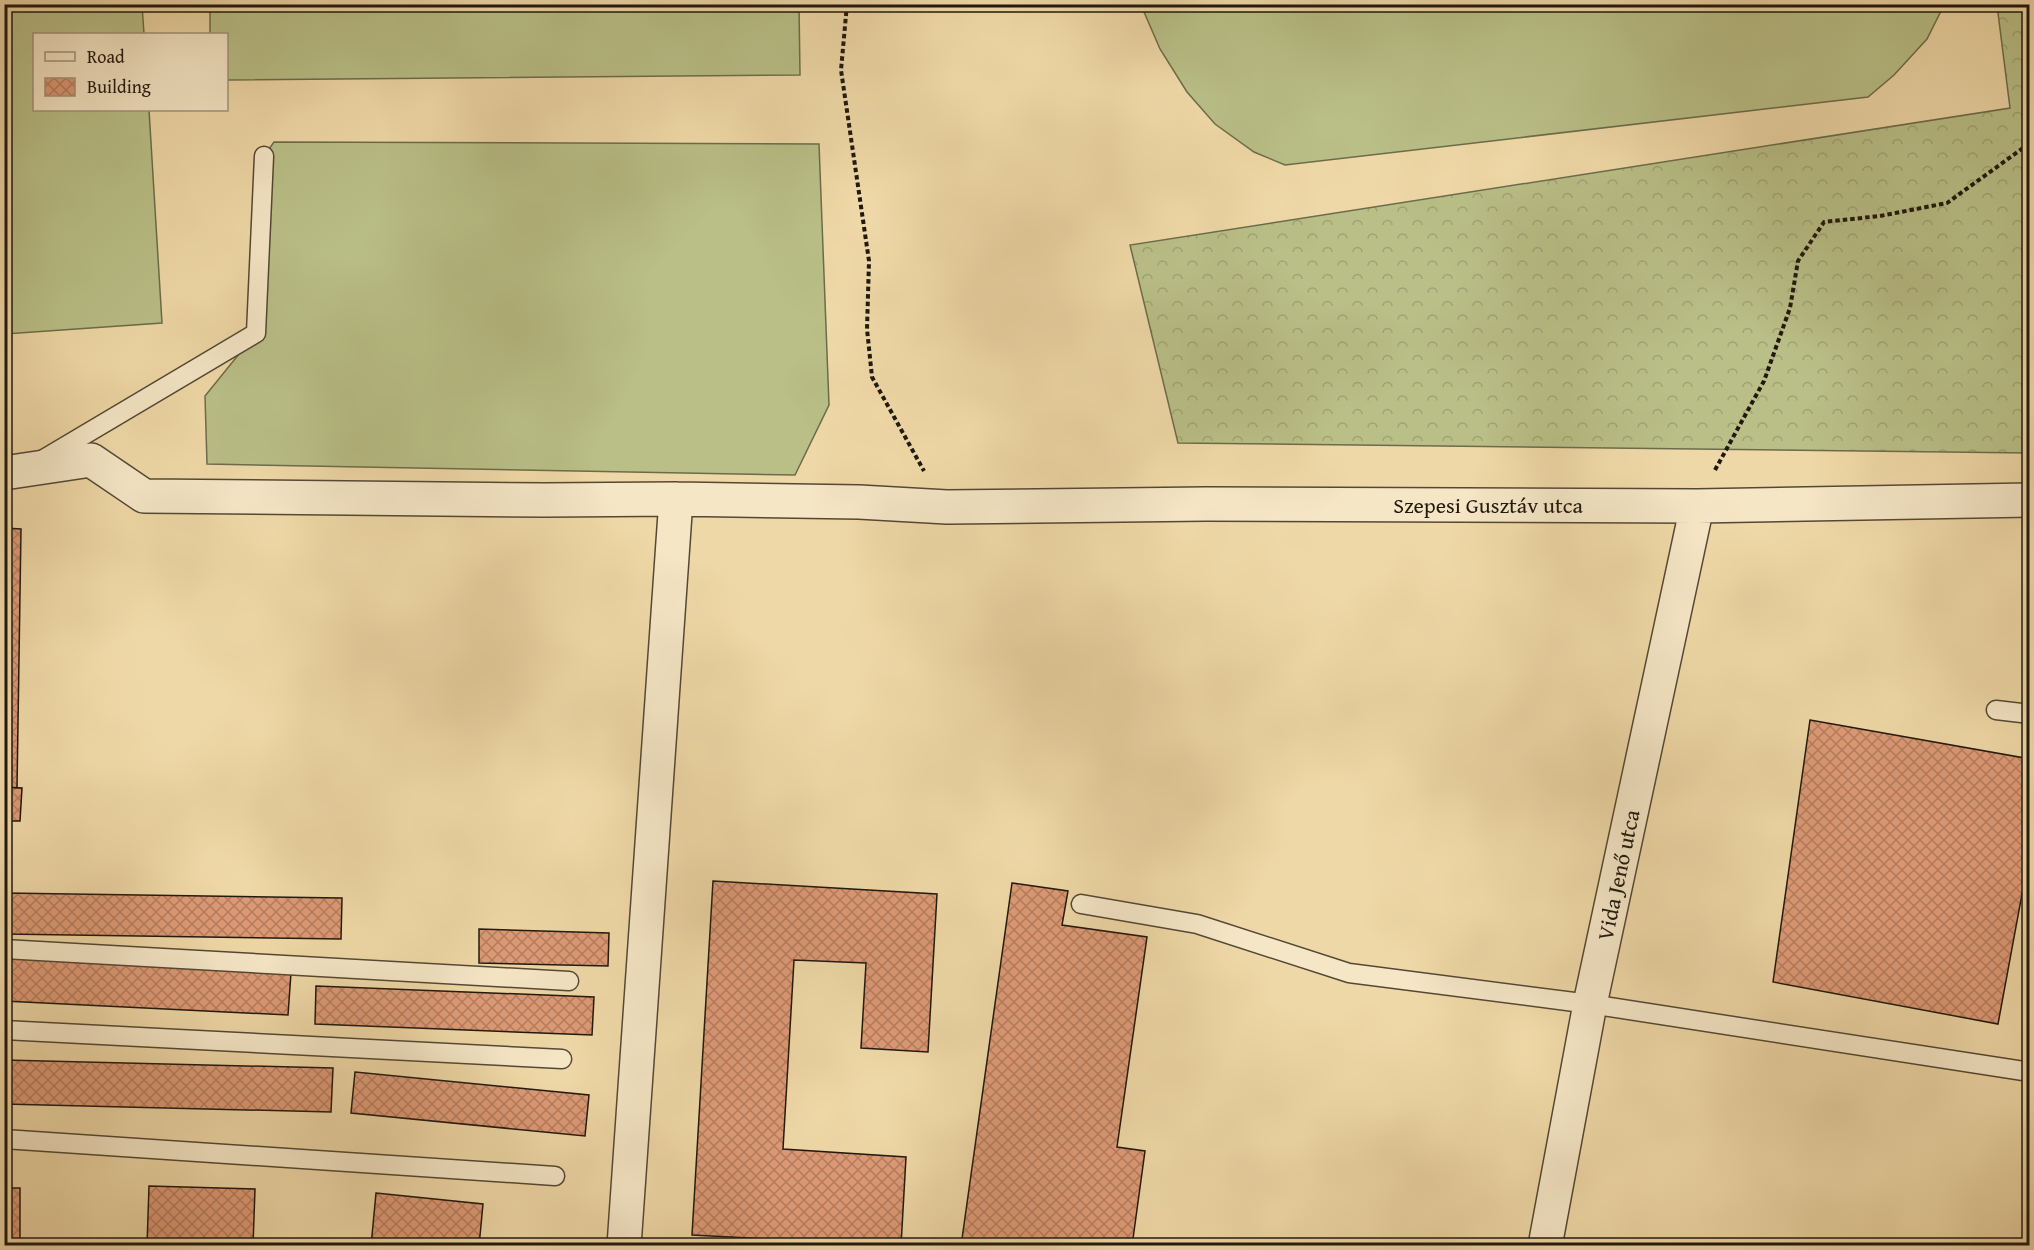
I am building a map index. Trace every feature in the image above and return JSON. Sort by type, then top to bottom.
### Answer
[{"type":"street","name":"Szepesi Gusztáv utca","points":[[13,472],[91,460],[144,496],[545,501],[676,499],[859,502],[947,507],[1206,504],[1696,506],[2030,500]]},
{"type":"street","points":[[624,1245],[676,499]]},
{"type":"street","name":"Vida Jenő utca","points":[[1545,1245],[1590,1004],[1696,506]]},
{"type":"lane","points":[[13,472],[256,333],[264,156]]},
{"type":"lane","points":[[1996,710],[2030,714]]},
{"type":"lane","points":[[1081,904],[1197,924],[1349,973],[1590,1004],[2030,1072]]},
{"type":"lane","points":[[4,949],[569,981]]},
{"type":"lane","points":[[4,1030],[562,1059]]},
{"type":"lane","points":[[4,1139],[555,1176]]},
{"type":"path","points":[[847,4],[841,70],[869,261],[867,329],[872,377],[927,477],[947,507]]},
{"type":"path","points":[[1696,506],[1764,381],[1790,308],[1798,261],[1824,222],[1880,216],[1947,203],[2030,143]]},
{"type":"green space","points":[[5,4],[142,5],[144,33],[33,33],[33,111],[149,111],[162,323],[5,334]]},
{"type":"green space","points":[[1141,4],[1944,5],[1927,39],[1894,75],[1868,97],[1285,165],[1254,152],[1215,124],[1187,92],[1160,49]]},
{"type":"green space","points":[[210,5],[799,5],[800,75],[228,80],[228,33],[210,33]]},
{"type":"green space","points":[[1997,5],[2029,5],[2029,453],[1178,443],[1130,245],[2010,108]]},
{"type":"green space","points":[[274,142],[819,144],[829,405],[795,475],[207,464],[205,396],[256,333],[264,156]]},
{"type":"building","points":[[4,528],[21,529],[17,788],[4,787]]},
{"type":"building","points":[[1810,720],[2030,759],[2030,851],[1998,1024],[1773,982]]},
{"type":"building","points":[[4,787],[22,788],[20,821],[4,821]]},
{"type":"building","points":[[713,881],[937,894],[928,1052],[861,1048],[866,963],[794,960],[783,1149],[906,1157],[901,1246],[692,1235]]},
{"type":"building","points":[[1012,883],[1068,891],[1062,925],[1147,937],[1117,1147],[1145,1151],[1132,1246],[961,1246]]},
{"type":"building","points":[[4,893],[342,898],[341,939],[4,934]]},
{"type":"building","points":[[479,929],[609,933],[608,966],[479,963]]},
{"type":"building","points":[[4,958],[291,973],[288,1015],[4,1001]]},
{"type":"building","points":[[316,986],[594,997],[592,1035],[315,1024]]},
{"type":"building","points":[[4,1060],[333,1068],[331,1112],[4,1104]]},
{"type":"building","points":[[355,1072],[589,1095],[585,1136],[351,1113]]},
{"type":"building","points":[[149,1186],[255,1189],[253,1246],[147,1246]]},
{"type":"building","points":[[4,1188],[20,1188],[20,1246],[4,1246]]},
{"type":"building","points":[[376,1193],[483,1204],[479,1246],[371,1246]]}]
